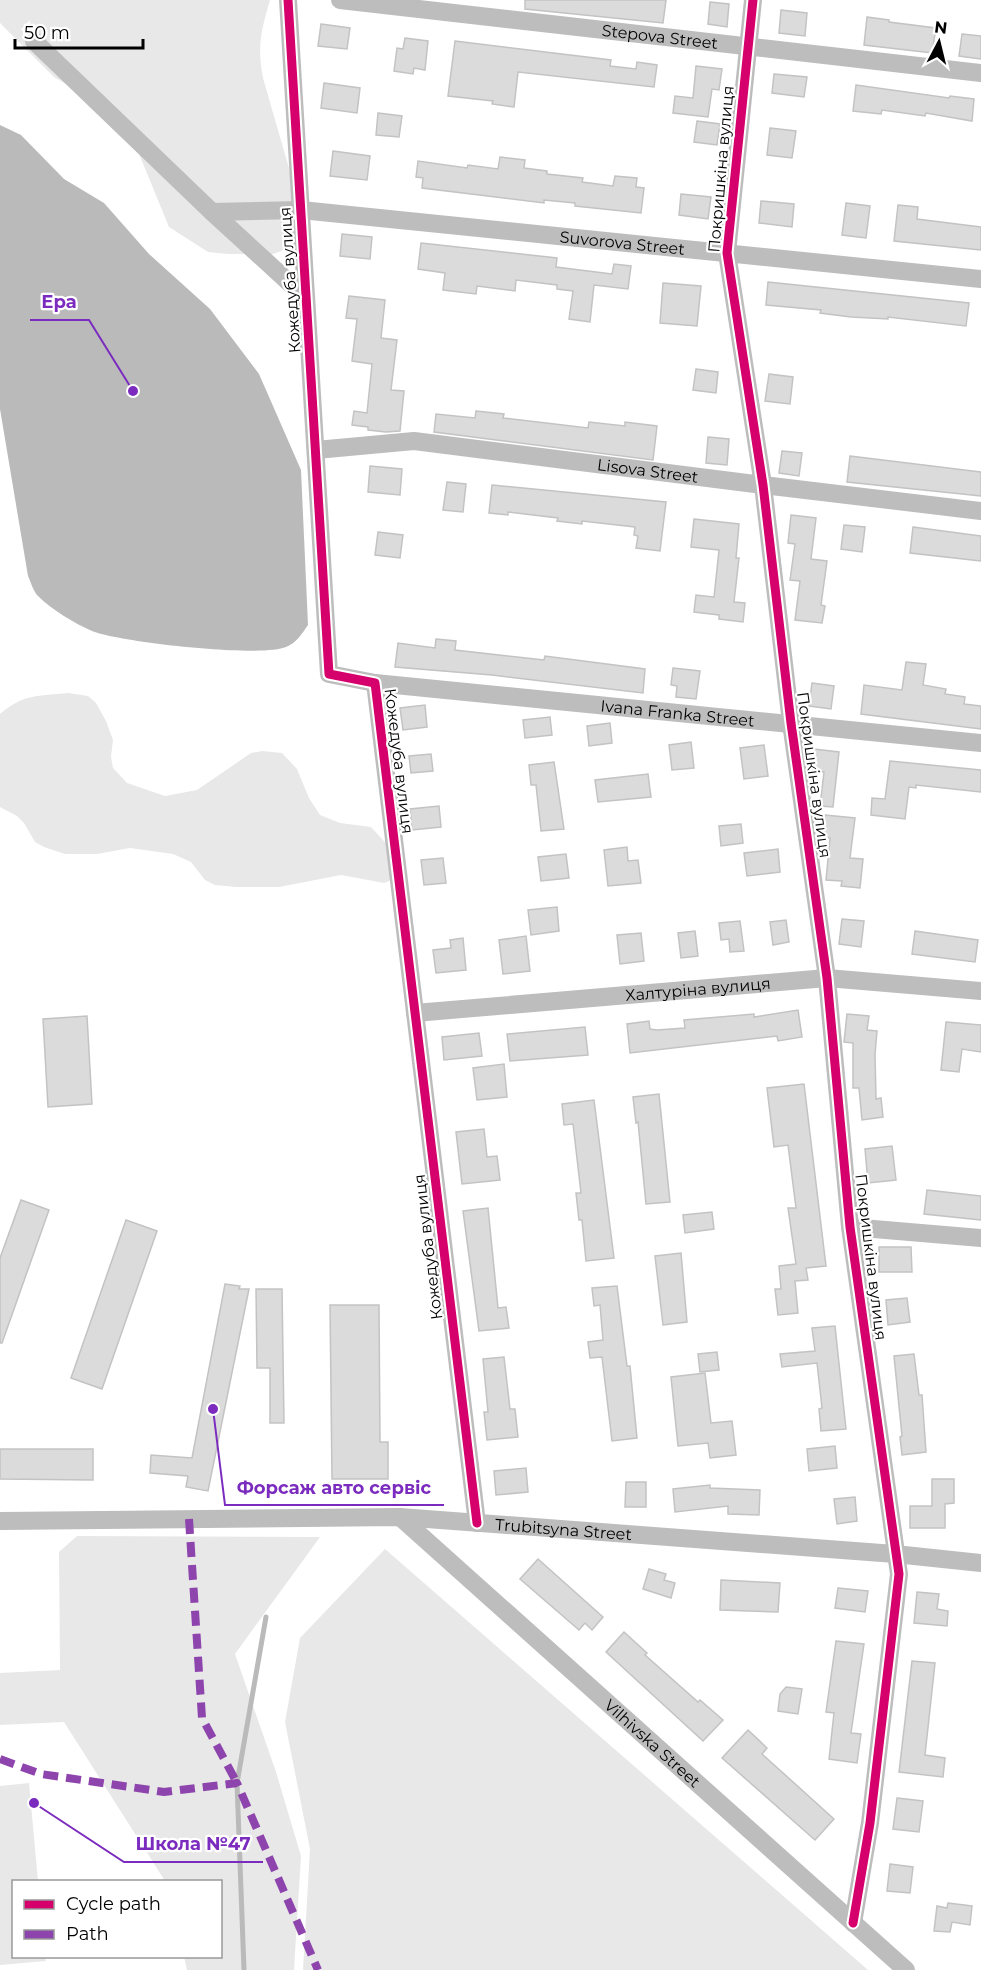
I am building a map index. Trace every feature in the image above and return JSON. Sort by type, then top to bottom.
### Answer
[{"type":"street","name":"Кожедуба вулиця","points":[[288,0],[330,674],[375,683],[477,1523]]},
{"type":"street","name":"Stepova Street","points":[[340,0],[981,73]]},
{"type":"street","name":"Покришкіна вулиця","points":[[753,0],[727,253],[763,485],[791,723],[828,978],[850,1227],[899,1574],[870,1823],[853,1923]]},
{"type":"street","points":[[34,42],[306,298]]},
{"type":"street","name":"Suvorova Street","points":[[212,212],[301,210],[981,279]]},
{"type":"street","name":"Lisova Street","points":[[316,450],[414,441],[981,511]]},
{"type":"street","name":"Ivana Franka Street","points":[[375,683],[981,743]]},
{"type":"street","name":"Халтуріна вулиця","points":[[415,1013],[828,978],[981,991]]},
{"type":"street","points":[[850,1227],[981,1238]]},
{"type":"street","name":"Trubitsyna Street","points":[[0,1521],[399,1517],[895,1554],[981,1563]]},
{"type":"street","name":"Vilhivska Street","points":[[399,1517],[906,1970]]},
{"type":"shaded area","points":[[0,0],[270,0],[262,30],[260,57],[263,78],[301,210],[302,230],[292,247],[273,254],[208,252],[169,227],[135,144],[111,110],[54,77],[0,23]]},
{"type":"shaded area","points":[[0,125],[21,135],[64,179],[104,203],[149,254],[210,309],[259,374],[301,470],[308,625],[299,638],[290,645],[272,650],[249,651],[130,640],[92,631],[78,624],[64,616],[35,592],[28,576],[0,409]]},
{"type":"shaded area","points":[[68,693],[88,696],[96,703],[113,740],[111,757],[113,768],[127,783],[165,796],[197,790],[251,753],[262,751],[282,753],[297,769],[309,798],[320,815],[340,823],[371,827],[392,850],[394,879],[384,883],[341,875],[279,887],[215,885],[205,880],[191,862],[173,854],[130,848],[97,854],[65,854],[35,842],[17,816],[0,807],[0,714],[24,699]]},
{"type":"shaded area","points":[[77,1536],[320,1537],[235,1654],[276,1772],[301,1856],[294,1970],[187,1970],[184,1958],[222,1958],[222,1880],[164,1880],[64,1722],[0,1725],[0,1673],[60,1670],[59,1552]]},
{"type":"shaded area","points":[[385,1549],[868,1970],[303,1970],[310,1849],[285,1722],[300,1638]]},
{"type":"shaded area","points":[[29,1783],[38,1880],[12,1880],[12,1958],[45,1958],[46,1961],[0,1965],[0,1786]]},
{"type":"building","points":[[525,0],[666,0],[663,23],[525,9]]},
{"type":"building","points":[[710,2],[729,4],[727,27],[708,24]]},
{"type":"building","points":[[781,10],[807,13],[805,36],[779,33]]},
{"type":"building","points":[[867,17],[936,28],[932,53],[864,45]]},
{"type":"building","points":[[321,24],[350,28],[347,49],[318,46]]},
{"type":"building","points":[[962,34],[981,36],[981,59],[959,56]]},
{"type":"building","points":[[405,38],[428,41],[425,70],[414,68],[413,74],[394,71],[397,48],[403,49]]},
{"type":"building","points":[[455,41],[611,60],[610,66],[636,69],[637,62],[657,65],[654,87],[518,72],[514,107],[492,104],[493,101],[448,96]]},
{"type":"building","points":[[696,66],[722,69],[719,90],[712,89],[708,117],[673,113],[675,96],[693,98]]},
{"type":"building","points":[[774,74],[807,77],[804,97],[772,93]]},
{"type":"building","points":[[324,83],[360,88],[357,113],[321,108]]},
{"type":"building","points":[[856,85],[949,98],[950,96],[974,99],[972,121],[926,113],[925,116],[882,110],[881,114],[853,111]]},
{"type":"building","points":[[378,113],[402,116],[399,137],[376,135]]},
{"type":"building","points":[[697,121],[720,124],[717,145],[694,142]]},
{"type":"building","points":[[770,128],[796,131],[792,158],[767,155]]},
{"type":"building","points":[[333,151],[370,156],[367,180],[330,176]]},
{"type":"building","points":[[500,157],[525,160],[524,168],[547,171],[547,174],[583,178],[582,182],[613,186],[615,176],[637,178],[636,187],[644,188],[641,213],[575,206],[575,203],[544,200],[544,203],[422,188],[423,178],[416,177],[418,161],[467,168],[468,165],[498,169]]},
{"type":"building","points":[[681,194],[711,197],[708,219],[679,215]]},
{"type":"building","points":[[761,201],[794,204],[792,227],[759,223]]},
{"type":"building","points":[[846,203],[870,206],[866,238],[842,235]]},
{"type":"building","points":[[898,205],[918,207],[917,219],[981,227],[981,250],[894,241]]},
{"type":"building","points":[[342,234],[372,237],[370,259],[340,256]]},
{"type":"building","points":[[421,243],[557,258],[556,267],[612,274],[614,264],[631,266],[628,289],[594,285],[590,322],[569,319],[573,291],[557,289],[557,285],[516,280],[515,291],[477,286],[476,294],[443,290],[445,273],[418,269]]},
{"type":"building","points":[[768,282],[969,303],[966,326],[888,317],[888,319],[851,317],[820,313],[821,310],[766,305]]},
{"type":"building","points":[[663,283],[701,286],[697,326],[660,323]]},
{"type":"building","points":[[349,296],[385,300],[381,338],[397,340],[391,390],[404,391],[400,431],[368,430],[368,427],[352,425],[354,411],[367,413],[372,364],[352,361],[357,319],[346,318]]},
{"type":"building","points":[[696,369],[718,372],[716,393],[693,390]]},
{"type":"building","points":[[769,374],[793,377],[790,404],[765,401]]},
{"type":"building","points":[[476,411],[504,414],[503,418],[588,428],[589,422],[625,426],[625,422],[657,426],[653,460],[434,432],[436,414],[475,418]]},
{"type":"building","points":[[708,437],[729,439],[727,465],[706,463]]},
{"type":"building","points":[[782,451],[802,453],[799,476],[779,473]]},
{"type":"building","points":[[850,456],[981,472],[981,496],[847,482]]},
{"type":"building","points":[[370,466],[402,469],[400,495],[368,492]]},
{"type":"building","points":[[447,482],[466,484],[463,512],[443,510]]},
{"type":"building","points":[[492,485],[666,502],[660,551],[636,548],[638,536],[634,535],[635,527],[582,521],[582,524],[557,521],[558,518],[508,512],[508,515],[489,513]]},
{"type":"building","points":[[791,515],[816,518],[811,559],[827,561],[821,605],[825,606],[822,623],[795,620],[800,581],[790,580],[795,544],[788,543]]},
{"type":"building","points":[[694,519],[739,524],[736,558],[739,558],[734,602],[745,603],[743,622],[719,619],[719,615],[694,612],[696,595],[714,597],[719,550],[691,547]]},
{"type":"building","points":[[844,525],[865,527],[862,552],[841,549]]},
{"type":"building","points":[[913,527],[981,536],[981,561],[910,553]]},
{"type":"building","points":[[378,532],[403,535],[400,558],[375,555]]},
{"type":"building","points":[[436,639],[456,641],[455,650],[544,660],[545,656],[645,669],[643,693],[492,675],[395,667],[398,643],[435,648]]},
{"type":"building","points":[[906,662],[926,664],[923,685],[946,689],[945,694],[965,697],[964,704],[981,706],[981,729],[861,714],[864,685],[902,690]]},
{"type":"building","points":[[673,668],[700,671],[696,699],[676,697],[677,686],[671,685]]},
{"type":"building","points":[[812,683],[834,686],[831,709],[809,706]]},
{"type":"building","points":[[425,705],[427,727],[403,730],[400,708]]},
{"type":"building","points":[[550,717],[552,735],[525,738],[523,720]]},
{"type":"building","points":[[610,723],[612,743],[589,746],[587,726]]},
{"type":"building","points":[[691,742],[694,768],[672,770],[669,745]]},
{"type":"building","points":[[764,745],[768,776],[744,779],[740,748]]},
{"type":"building","points":[[814,749],[839,752],[833,807],[820,806],[824,772],[811,771]]},
{"type":"building","points":[[431,754],[433,771],[411,773],[409,756]]},
{"type":"building","points":[[890,761],[981,770],[981,792],[916,785],[916,788],[909,787],[905,819],[871,815],[872,798],[885,799]]},
{"type":"building","points":[[554,762],[564,829],[541,831],[536,785],[531,785],[529,765]]},
{"type":"building","points":[[648,774],[651,797],[598,802],[595,780]]},
{"type":"building","points":[[439,806],[441,827],[412,830],[410,809]]},
{"type":"building","points":[[825,815],[855,818],[850,858],[863,859],[860,888],[841,886],[842,881],[826,880],[830,838],[823,837]]},
{"type":"building","points":[[741,824],[743,843],[721,846],[719,826]]},
{"type":"building","points":[[627,847],[628,861],[638,860],[641,883],[608,886],[604,850]]},
{"type":"building","points":[[778,849],[780,872],[747,876],[744,853]]},
{"type":"building","points":[[566,854],[569,878],[541,881],[538,857]]},
{"type":"building","points":[[443,858],[446,883],[424,885],[421,860]]},
{"type":"building","points":[[557,907],[559,931],[531,935],[528,910]]},
{"type":"building","points":[[842,919],[864,921],[861,947],[839,944]]},
{"type":"building","points":[[786,920],[789,942],[773,945],[770,922]]},
{"type":"building","points":[[740,921],[744,951],[730,952],[729,939],[721,940],[719,923]]},
{"type":"building","points":[[695,931],[698,956],[681,958],[678,933]]},
{"type":"building","points":[[915,931],[978,940],[975,962],[912,954]]},
{"type":"building","points":[[641,933],[644,961],[620,964],[617,935]]},
{"type":"building","points":[[526,936],[530,971],[503,974],[499,940]]},
{"type":"building","points":[[463,938],[466,970],[436,973],[433,950],[451,948],[450,940]]},
{"type":"building","points":[[798,1010],[802,1037],[778,1041],[777,1036],[630,1053],[627,1024],[649,1021],[650,1029],[685,1028],[684,1020],[754,1014],[754,1017]]},
{"type":"building","points":[[847,1014],[869,1016],[867,1030],[877,1031],[876,1099],[881,1098],[883,1117],[862,1120],[859,1088],[853,1088],[853,1043],[844,1042]]},
{"type":"building","points":[[87,1016],[92,1104],[48,1107],[43,1019]]},
{"type":"building","points":[[946,1022],[981,1025],[981,1052],[962,1049],[959,1072],[941,1070]]},
{"type":"building","points":[[585,1027],[588,1055],[510,1061],[507,1034]]},
{"type":"building","points":[[479,1033],[482,1056],[444,1060],[442,1037]]},
{"type":"building","points":[[504,1064],[507,1097],[477,1100],[473,1068]]},
{"type":"building","points":[[804,1084],[826,1266],[806,1268],[808,1280],[795,1281],[798,1313],[778,1315],[775,1289],[781,1289],[779,1266],[796,1264],[788,1208],[796,1208],[788,1145],[774,1147],[767,1088]]},
{"type":"building","points":[[659,1094],[670,1202],[646,1204],[638,1122],[636,1123],[633,1097]]},
{"type":"building","points":[[594,1100],[614,1258],[586,1261],[582,1220],[579,1220],[576,1193],[581,1193],[573,1124],[564,1125],[562,1104]]},
{"type":"building","points":[[484,1129],[487,1157],[497,1156],[500,1180],[462,1184],[456,1132]]},
{"type":"building","points":[[892,1146],[896,1180],[868,1183],[865,1149]]},
{"type":"building","points":[[927,1190],[981,1196],[981,1220],[924,1214]]},
{"type":"building","points":[[21,1200],[49,1210],[2,1343],[0,1343],[0,1258]]},
{"type":"building","points":[[488,1208],[498,1308],[506,1307],[509,1328],[479,1331],[463,1211]]},
{"type":"building","points":[[712,1212],[714,1229],[685,1233],[683,1215]]},
{"type":"building","points":[[126,1220],[157,1231],[102,1389],[71,1378]]},
{"type":"building","points":[[879,1247],[911,1247],[912,1272],[879,1272]]},
{"type":"building","points":[[681,1253],[687,1322],[663,1325],[655,1256]]},
{"type":"building","points":[[225,1284],[240,1286],[239,1289],[249,1289],[208,1491],[186,1487],[188,1476],[150,1473],[151,1455],[192,1458]]},
{"type":"building","points":[[617,1286],[627,1366],[630,1366],[637,1438],[612,1441],[602,1357],[590,1358],[588,1342],[603,1340],[600,1305],[594,1306],[592,1288]]},
{"type":"building","points":[[256,1289],[282,1289],[284,1423],[270,1423],[270,1368],[257,1368]]},
{"type":"building","points":[[907,1298],[910,1322],[888,1325],[886,1300]]},
{"type":"building","points":[[330,1305],[379,1305],[380,1442],[388,1442],[388,1479],[332,1479]]},
{"type":"building","points":[[835,1326],[846,1429],[821,1431],[819,1409],[822,1408],[817,1363],[782,1367],[780,1354],[815,1351],[812,1328]]},
{"type":"building","points":[[717,1352],[719,1370],[700,1372],[698,1354]]},
{"type":"building","points":[[914,1354],[919,1395],[922,1395],[926,1452],[902,1455],[894,1356]]},
{"type":"building","points":[[504,1357],[510,1409],[515,1409],[518,1437],[487,1440],[484,1412],[488,1412],[483,1359]]},
{"type":"building","points":[[705,1373],[711,1423],[732,1421],[736,1455],[710,1458],[708,1443],[678,1446],[671,1377]]},
{"type":"building","points":[[835,1446],[837,1468],[809,1471],[807,1449]]},
{"type":"building","points":[[0,1449],[93,1449],[93,1480],[0,1479]]},
{"type":"building","points":[[526,1468],[528,1492],[496,1495],[494,1471]]},
{"type":"building","points":[[932,1479],[954,1479],[954,1503],[945,1504],[945,1528],[910,1528],[910,1506],[932,1506]]},
{"type":"building","points":[[626,1482],[646,1482],[646,1507],[625,1507]]},
{"type":"building","points":[[710,1485],[710,1488],[760,1490],[759,1515],[728,1514],[728,1506],[675,1512],[673,1489]]},
{"type":"building","points":[[855,1497],[857,1521],[837,1524],[834,1499]]},
{"type":"building","points":[[538,1559],[603,1617],[592,1630],[585,1623],[579,1630],[520,1579]]},
{"type":"building","points":[[649,1569],[666,1574],[664,1580],[675,1583],[671,1598],[643,1589]]},
{"type":"building","points":[[721,1580],[780,1583],[778,1612],[720,1610]]},
{"type":"building","points":[[838,1588],[868,1591],[865,1612],[835,1608]]},
{"type":"building","points":[[917,1592],[939,1594],[937,1609],[948,1611],[947,1626],[914,1623]]},
{"type":"building","points":[[624,1632],[647,1653],[645,1655],[698,1702],[700,1700],[723,1720],[703,1741],[606,1652]]},
{"type":"building","points":[[836,1641],[864,1644],[851,1733],[861,1734],[857,1763],[829,1759],[834,1713],[826,1712]]},
{"type":"building","points":[[912,1661],[935,1663],[925,1755],[945,1758],[943,1777],[899,1772]]},
{"type":"building","points":[[786,1687],[802,1689],[798,1714],[778,1711],[780,1694]]},
{"type":"building","points":[[748,1730],[767,1748],[762,1754],[834,1819],[815,1840],[722,1758]]},
{"type":"building","points":[[897,1798],[923,1801],[919,1832],[893,1829]]},
{"type":"building","points":[[890,1864],[913,1867],[910,1893],[887,1891]]},
{"type":"building","points":[[948,1903],[972,1906],[970,1925],[952,1922],[950,1932],[934,1931],[937,1906],[947,1908]]},
{"type":"waterway","points":[[244,1970],[237,1783],[266,1617]]},
{"type":"marked path","points":[[189,1519],[202,1718],[237,1783]]},
{"type":"marked path","points":[[0,1759],[41,1774],[164,1792],[237,1783],[318,1970]]},
{"type":"cycle path","points":[[288,0],[329,674],[375,683],[477,1523]]},
{"type":"cycle path","points":[[753,0],[727,253],[763,485],[791,723],[827,978],[850,1227],[899,1574],[870,1823],[853,1923]]},
{"type":"place","name":"Ера","points":[[133,391]]},
{"type":"place","name":"Форсаж авто сервіс","points":[[213,1409]]},
{"type":"place","name":"Школа №47","points":[[34,1803]]}]
